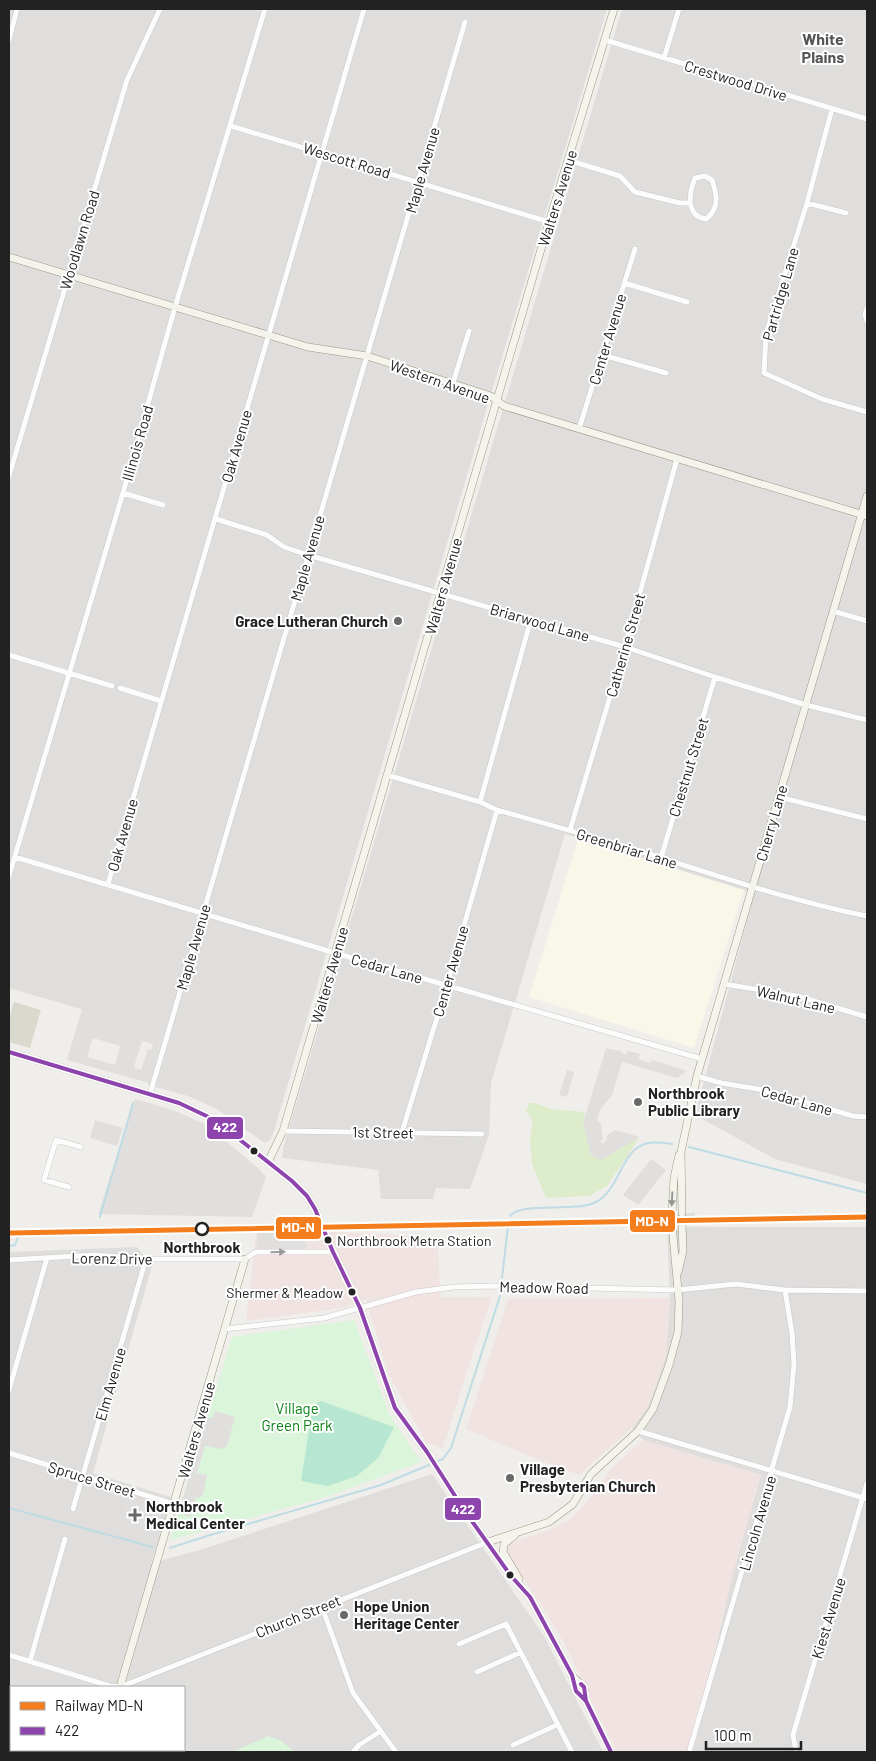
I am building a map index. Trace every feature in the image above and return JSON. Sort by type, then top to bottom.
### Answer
[{"type":"street","points":[[9,38],[17,9]]},
{"type":"street","name":"Woodlawn Road","points":[[9,476],[127,80],[160,9]]},
{"type":"street","name":"Illinois Road","points":[[9,876],[123,493],[175,307],[265,9]]},
{"type":"street","name":"Oak Avenue","points":[[108,884],[364,9]]},
{"type":"street","name":"Walters Avenue","points":[[268,1162],[283,1131],[549,222],[614,9]]},
{"type":"street","points":[[664,58],[679,9]]},
{"type":"street","name":"Maple Avenue","points":[[150,1094],[465,22]]},
{"type":"street","name":"Crestwood Drive","points":[[604,40],[867,119]]},
{"type":"street","name":"Partridge Lane","points":[[832,109],[807,203],[766,334],[764,373],[822,399],[867,412]]},
{"type":"street","name":"Wescott Road","points":[[231,126],[549,222]]},
{"type":"street","points":[[568,160],[620,176],[635,192],[680,203],[690,203]]},
{"type":"street","points":[[705,176],[712,180],[717,198],[716,208],[712,215],[706,219],[699,218],[692,213],[690,203],[691,190],[695,178],[705,176]]},
{"type":"street","points":[[807,203],[846,213]]},
{"type":"street","name":"Center Avenue","points":[[579,429],[635,249]]},
{"type":"street","name":"Western Avenue","points":[[9,257],[308,347],[367,356],[491,396],[504,406],[865,515]]},
{"type":"street","points":[[624,283],[687,302]]},
{"type":"street","points":[[867,308],[865,314],[867,321]]},
{"type":"street","points":[[453,383],[469,331]]},
{"type":"street","points":[[603,355],[666,373]]},
{"type":"street","name":"Catherine Street","points":[[570,830],[625,647],[677,459]]},
{"type":"street","points":[[123,493],[163,505]]},
{"type":"street","name":"Cherry Lane","points":[[672,1213],[676,1164],[697,1076],[833,612],[865,515],[867,496]]},
{"type":"street","name":"Briarwood Lane","points":[[216,519],[267,536],[284,547],[308,555],[625,647],[715,677],[806,704],[867,720]]},
{"type":"street","points":[[833,612],[867,621]]},
{"type":"street","points":[[480,802],[531,619]]},
{"type":"street","points":[[9,655],[112,686]]},
{"type":"street","name":"Chestnut Street","points":[[661,858],[715,677]]},
{"type":"street","points":[[120,688],[161,701]]},
{"type":"street","name":"Greenbriar Lane","points":[[388,775],[480,802],[497,810],[661,858],[752,888],[824,908],[867,916]]},
{"type":"street","points":[[779,797],[867,819]]},
{"type":"street","name":"Center Avenue","points":[[402,1132],[447,986],[497,810]]},
{"type":"street","name":"Cedar Lane","points":[[14,857],[447,986],[702,1059]]},
{"type":"street","name":"Walnut Lane","points":[[724,984],[797,996],[867,1017]]},
{"type":"street","points":[[9,1053],[179,1103],[215,1120],[307,1196],[315,1209],[360,1308],[395,1408],[428,1454],[464,1510],[512,1576],[530,1597]]},
{"type":"street","name":"Cedar Lane","points":[[697,1076],[721,1083],[764,1090],[853,1116],[867,1117]]},
{"type":"street","name":"1st Street","points":[[283,1131],[482,1134]]},
{"type":"street","points":[[69,1187],[44,1180],[56,1140],[81,1147]]},
{"type":"street","name":"Cherry Lane","points":[[680,1152],[682,1213]]},
{"type":"street","points":[[677,1279],[683,1251],[682,1224]]},
{"type":"street","points":[[672,1225],[679,1301],[678,1332],[669,1365],[653,1409],[638,1431],[866,1499]]},
{"type":"street","name":"Lorenz Drive","points":[[9,1260],[94,1255],[146,1259],[245,1259],[256,1252],[333,1252]]},
{"type":"street","points":[[9,1390],[47,1258]]},
{"type":"street","name":"Elm Avenue","points":[[73,1509],[146,1259]]},
{"type":"street","name":"Walters Avenue","points":[[120,1686],[245,1259]]},
{"type":"street","name":"Meadow Road","points":[[225,1329],[324,1318],[416,1292],[449,1288],[510,1286],[677,1290],[736,1284],[785,1290],[867,1291]]},
{"type":"street","name":"Lincoln Avenue","points":[[690,1752],[790,1407],[794,1364],[792,1333],[785,1290]]},
{"type":"street","name":"Church Street","points":[[122,1686],[488,1542],[549,1522],[573,1504],[590,1474],[638,1431]]},
{"type":"street","name":"Spruce Street","points":[[9,1453],[174,1504]]},
{"type":"street","name":"Kiest Avenue","points":[[796,1752],[794,1733],[866,1499],[867,1483]]},
{"type":"street","points":[[521,1530],[504,1544],[503,1552],[530,1597],[572,1676],[584,1687],[586,1701],[611,1752]]},
{"type":"street","points":[[30,1661],[64,1539]]},
{"type":"street","points":[[322,1606],[353,1693],[396,1752]]},
{"type":"street","points":[[459,1644],[506,1624],[519,1653],[572,1752]]},
{"type":"street","points":[[477,1672],[519,1653]]},
{"type":"street","points":[[9,1655],[110,1686]]},
{"type":"street","points":[[514,1745],[557,1725]]},
{"type":"street","points":[[353,1752],[380,1731]]},
{"type":"shaded area","points":[[9,9],[607,9],[488,404],[274,1131],[270,1140],[265,1143],[217,1109],[188,1096],[148,1085],[163,1033],[9,988]]},
{"type":"shaded area","points":[[622,9],[867,9],[867,1184],[775,1159],[695,1115],[754,895],[744,890],[565,834],[491,1083],[489,1135],[470,1189],[436,1188],[433,1199],[381,1199],[378,1170],[282,1158],[283,1148]]},
{"type":"shaded area","points":[[578,839],[744,890],[694,1048],[529,997]]},
{"type":"shaded area","points":[[14,1002],[41,1010],[30,1048],[9,1042],[9,1019]]},
{"type":"shaded area","points":[[82,1009],[163,1033],[149,1083],[67,1060]],"holes":[[[93,1038],[120,1046],[115,1065],[87,1057]],[[142,1041],[153,1044],[151,1050],[148,1049],[141,1070],[134,1067]]]},
{"type":"shaded area","points":[[606,1048],[620,1051],[625,1055],[628,1051],[640,1054],[638,1059],[650,1063],[652,1060],[687,1071],[677,1078],[622,1062],[612,1095],[600,1110],[597,1120],[601,1124],[603,1140],[599,1141],[603,1144],[606,1141],[607,1135],[615,1130],[640,1137],[601,1160],[591,1155],[583,1123]]},
{"type":"shaded area","points":[[567,1070],[574,1072],[567,1097],[559,1095]]},
{"type":"shaded area","points":[[135,1099],[173,1110],[205,1124],[258,1168],[266,1177],[252,1217],[98,1214]]},
{"type":"shaded area","points":[[95,1120],[123,1128],[117,1146],[90,1138]]},
{"type":"shaded area","points":[[651,1159],[666,1170],[638,1205],[623,1195]]},
{"type":"shaded area","points":[[667,1227],[867,1227],[867,1752],[689,1752],[688,1746],[713,1659],[732,1576],[761,1475],[643,1440],[632,1428],[648,1406],[666,1356],[670,1298]]},
{"type":"shaded area","points":[[298,1232],[304,1236],[307,1247],[304,1251],[258,1251],[256,1243],[258,1233]]},
{"type":"shaded area","points":[[339,1232],[438,1237],[440,1297],[492,1297],[443,1449],[426,1442],[389,1375],[366,1300],[341,1308],[246,1321],[256,1234]]},
{"type":"shaded area","points":[[137,1247],[152,1266],[93,1473],[171,1497],[151,1563],[200,1550],[432,1474],[544,1636],[603,1752],[9,1752],[9,1252]]},
{"type":"shaded area","points":[[670,1298],[666,1356],[648,1406],[632,1428],[579,1475],[466,1429],[508,1299]]},
{"type":"shaded area","points":[[215,1411],[235,1417],[227,1446],[221,1449],[205,1446],[197,1473],[207,1475],[203,1494],[199,1498],[196,1497],[190,1517],[184,1515],[185,1511],[182,1501],[207,1418],[213,1418]]},
{"type":"shaded area","points":[[643,1440],[761,1475],[732,1576],[713,1659],[688,1746],[689,1752],[617,1752],[563,1641],[505,1550],[509,1544],[544,1532],[570,1520],[596,1492],[610,1469]]},
{"type":"shaded area","points":[[125,1497],[162,1508],[153,1539],[116,1529]]},
{"type":"green space","points":[[529,1103],[535,1103],[552,1109],[585,1112],[583,1123],[602,1159],[640,1137],[607,1186],[589,1196],[546,1198],[532,1163],[530,1140],[532,1123],[531,1117],[526,1112]]},
{"type":"green space","name":"Village Green Park","points":[[354,1320],[390,1416],[421,1462],[323,1498],[170,1540],[232,1337]]},
{"type":"green space","points":[[321,1401],[394,1427],[378,1458],[357,1476],[328,1486],[301,1481],[313,1405]]},
{"type":"green space","points":[[268,1736],[280,1740],[295,1752],[233,1752]]},
{"type":"pier","points":[[695,1213],[695,1222],[659,1223],[658,1214]]},
{"type":"waterway","points":[[100,1217],[133,1103]]},
{"type":"waterway","points":[[510,1216],[526,1209],[575,1207],[596,1202],[611,1188],[626,1161],[639,1147],[648,1143],[672,1144]]},
{"type":"waterway","points":[[689,1147],[867,1193]]},
{"type":"waterway","points":[[502,1278],[508,1226]]},
{"type":"waterway","points":[[9,1246],[15,1245],[18,1237]]},
{"type":"waterway","points":[[170,1548],[381,1485],[443,1459],[451,1448],[500,1296]]},
{"type":"waterway","points":[[9,1508],[153,1547]]},
{"type":"rail line","name":"MD-N","points":[[9,1233],[867,1217]]},
{"type":"transit line","name":"422","points":[[9,1052],[179,1103],[215,1120],[292,1181],[307,1196],[315,1209],[360,1308],[395,1408],[511,1576],[530,1597],[572,1675],[576,1691],[586,1701]]},
{"type":"transit line","name":"422","points":[[581,1684],[584,1687],[586,1701],[611,1752]]},
{"type":"place","name":"Grace Lutheran Church","points":[[398,621]]},
{"type":"place","name":"Northbrook Public Library","points":[[638,1102]]},
{"type":"place","name":"Northbrook","points":[[202,1229]]},
{"type":"place","name":"Northbrook Metra Station","points":[[328,1240]]},
{"type":"place","name":"Shermer & Meadow","points":[[352,1292]]},
{"type":"place","name":"Village Presbyterian Church","points":[[510,1478]]},
{"type":"place","name":"Northbrook Medical Center","points":[[135,1515]]},
{"type":"place","name":"Hope Union Heritage Center","points":[[344,1615]]},
{"type":"district","name":"White Plains","points":[[823,47]]}]
